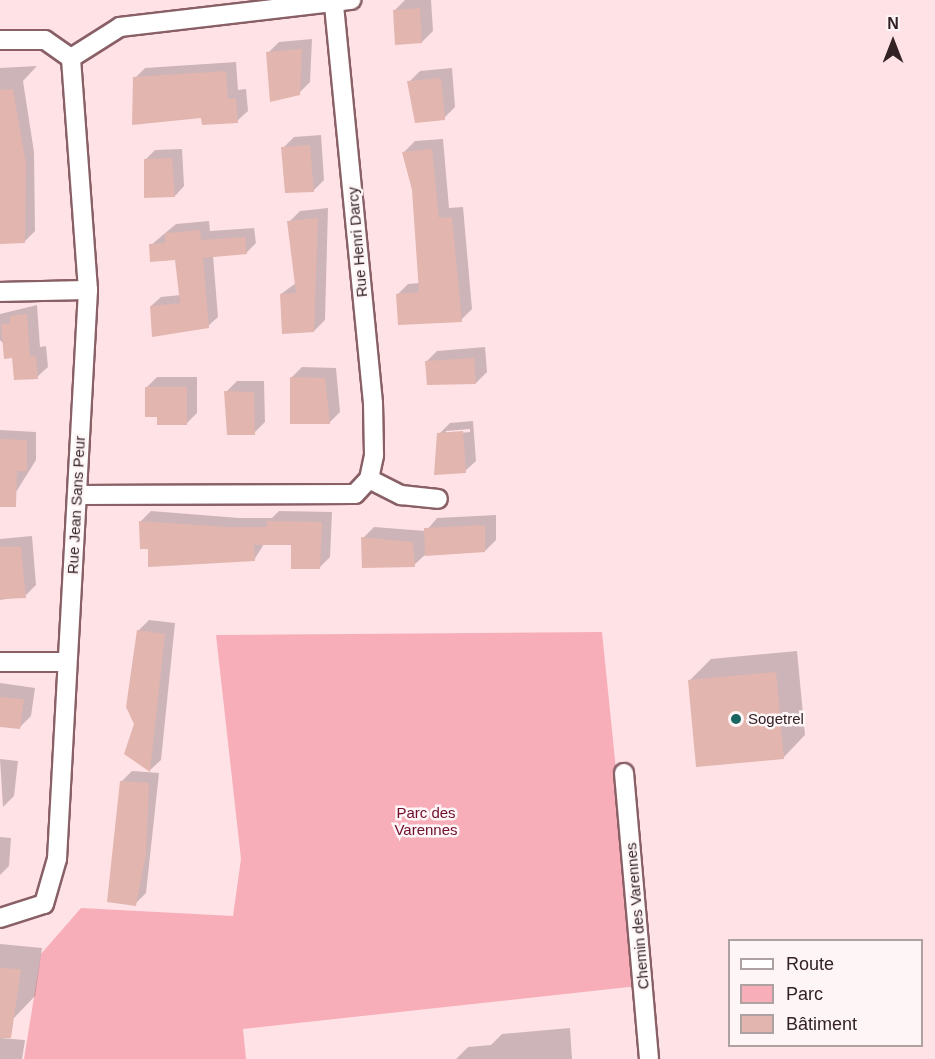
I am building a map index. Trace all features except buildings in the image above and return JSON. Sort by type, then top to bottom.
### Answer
[{"type":"street","name":"Rue Henri Darcy","points":[[71,58],[120,27],[342,2],[373,403],[374,456],[369,479]]},
{"type":"street","points":[[0,40],[45,40],[71,58]]},
{"type":"street","name":"Rue Jean Sans Peur","points":[[0,918],[44,904],[57,859],[88,290],[71,58]]},
{"type":"street","points":[[0,292],[88,290]]},
{"type":"street","points":[[76,495],[355,494],[369,479],[401,495],[438,499]]},
{"type":"street","points":[[0,662],[67,662]]},
{"type":"street","name":"Chemin des Varennes","points":[[624,773],[649,1059]]},
{"type":"green space","name":"Parc des Varennes","points":[[602,632],[638,986],[243,1029],[246,1059],[24,1059],[41,954],[81,908],[233,916],[241,859],[216,635]]},
{"type":"place","name":"Sogetrel","points":[[736,719]]}]
